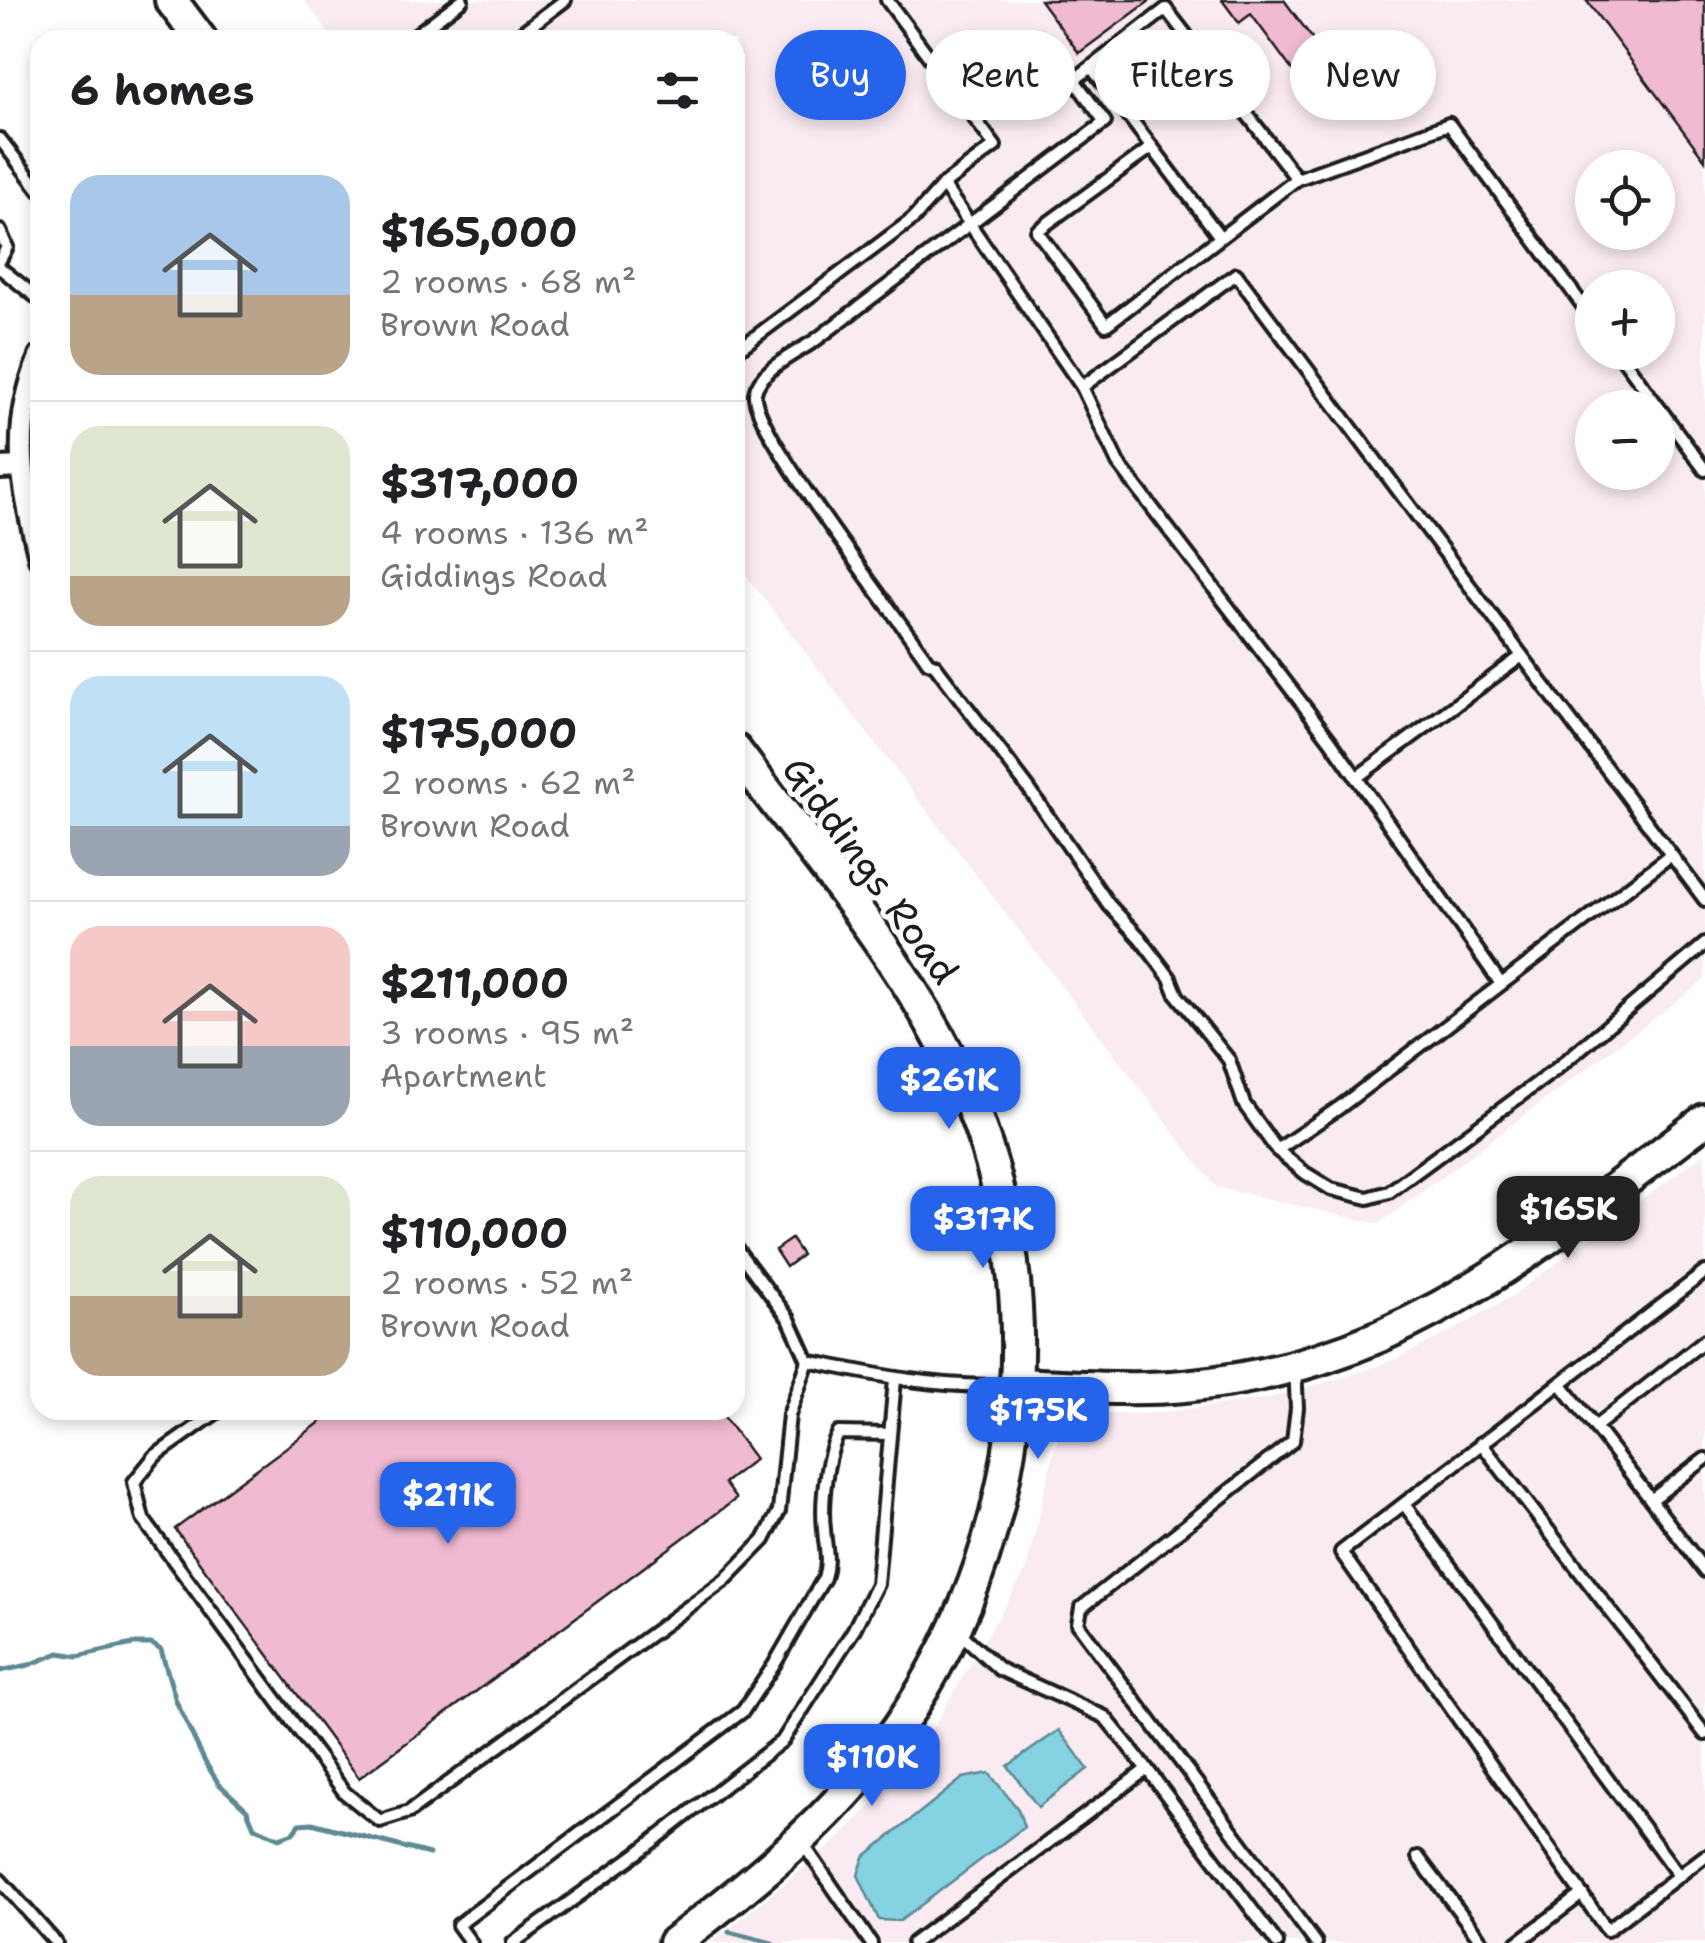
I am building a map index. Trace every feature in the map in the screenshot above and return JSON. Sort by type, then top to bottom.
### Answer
[{"type":"main road","points":[[171,0],[194,30]]},
{"type":"main road","name":"Giddings Road","points":[[674,1943],[800,1840],[883,1748],[922,1690],[956,1629],[987,1552],[1010,1448],[1017,1384],[1016,1301],[1008,1239],[994,1171],[965,1091],[904,980],[745,764]]},
{"type":"main road","points":[[1017,1384],[1168,1387],[1227,1380],[1295,1366],[1390,1333],[1472,1291],[1530,1252],[1705,1120]]},
{"type":"street","points":[[30,388],[10,467],[30,528]]},
{"type":"lane","points":[[422,30],[462,0]]},
{"type":"lane","points":[[525,30],[565,0]]},
{"type":"lane","points":[[745,345],[913,219],[944,185],[995,146],[886,0]]},
{"type":"lane","points":[[1297,179],[1166,9],[1074,80],[1105,122],[768,372],[754,397],[759,416],[856,565],[928,662],[935,665],[970,710],[1110,905],[1140,938],[1170,978],[1176,994],[1228,1060],[1244,1104],[1277,1150],[1305,1174],[1331,1189],[1368,1198],[1389,1192],[1555,1070],[1705,944]]},
{"type":"lane","points":[[1091,67],[1220,237]]},
{"type":"lane","points":[[1152,146],[1038,231],[1106,324],[1297,179],[1449,124],[1575,295]]},
{"type":"lane","points":[[0,139],[30,178]]},
{"type":"lane","points":[[944,185],[1082,386],[1118,463],[1356,778],[1501,984]]},
{"type":"lane","points":[[0,231],[7,247],[0,260]]},
{"type":"lane","points":[[0,268],[30,292]]},
{"type":"lane","points":[[1082,386],[1236,274],[1705,900]]},
{"type":"lane","points":[[1631,370],[1705,470]]},
{"type":"lane","points":[[1356,778],[1522,656]]},
{"type":"lane","points":[[1277,1150],[1340,1107],[1671,855]]},
{"type":"lane","points":[[206,1420],[156,1456],[134,1482],[143,1519],[324,1767],[345,1793],[380,1821],[408,1812],[724,1580],[764,1540],[779,1511],[789,1415],[808,1361],[789,1319],[745,1260]]},
{"type":"lane","points":[[1705,1272],[1341,1552],[1607,1930],[1705,1856]]},
{"type":"lane","points":[[1595,1427],[1705,1340]]},
{"type":"lane","points":[[808,1361],[895,1379],[986,1386],[1017,1384]]},
{"type":"lane","points":[[1295,1366],[1292,1441],[1081,1608],[1078,1624],[1316,1943]]},
{"type":"lane","points":[[513,1943],[783,1740],[853,1631],[877,1584],[895,1379]]},
{"type":"lane","points":[[1561,1384],[1705,1571]]},
{"type":"lane","points":[[471,1943],[458,1924],[743,1711],[824,1578],[829,1562],[823,1526],[830,1447],[839,1433],[889,1434]]},
{"type":"lane","points":[[1481,1444],[1705,1734]]},
{"type":"lane","points":[[1651,1500],[1705,1458]]},
{"type":"lane","points":[[1404,1504],[1680,1876]]},
{"type":"lane","points":[[956,1629],[999,1669],[1105,1717],[1276,1943]]},
{"type":"lane","points":[[913,1943],[1147,1769]]},
{"type":"lane","points":[[800,1840],[872,1943]]},
{"type":"lane","points":[[1418,1857],[1483,1943]]},
{"type":"lane","points":[[0,1880],[56,1943]]},
{"type":"lane","points":[[1517,1943],[1582,1894]]},
{"type":"shaded area","points":[[304,0],[1705,0],[1705,980],[1379,1224],[1216,1187],[745,574],[745,30],[327,30]]},
{"type":"shaded area","points":[[1705,1153],[1705,1943],[711,1943],[837,1841],[935,1724],[1026,1571],[1055,1447],[1062,1431],[1072,1422],[1092,1413],[1147,1414],[1265,1399],[1353,1375],[1397,1358],[1515,1294]]},
{"type":"water","points":[[1059,1730],[1088,1769],[1038,1807],[1008,1766]]},
{"type":"water","points":[[989,1773],[1018,1809],[1024,1827],[900,1921],[879,1920],[858,1875],[864,1857],[963,1778]]},
{"type":"building","points":[[1040,0],[1151,0],[1110,30],[1095,30],[1095,41],[1079,53],[1075,48],[1075,30],[1062,30]]},
{"type":"building","points":[[1222,0],[1284,0],[1306,30],[1290,30],[1290,67],[1270,40],[1270,30],[1263,30],[1251,14],[1239,23]]},
{"type":"building","points":[[1586,0],[1705,0],[1705,160]]},
{"type":"building","points":[[791,1239],[802,1255],[786,1267],[775,1250]]},
{"type":"building","points":[[323,1420],[726,1420],[755,1459],[724,1483],[736,1499],[359,1778],[175,1529]]},
{"type":"waterway","points":[[0,1671],[59,1653],[78,1656],[133,1644],[152,1644],[161,1650],[176,1701],[205,1762],[219,1784],[247,1810],[254,1827],[279,1838],[293,1833],[300,1824],[312,1823],[429,1854]]},
{"type":"waterway","points":[[729,1932],[772,1943]]}]
